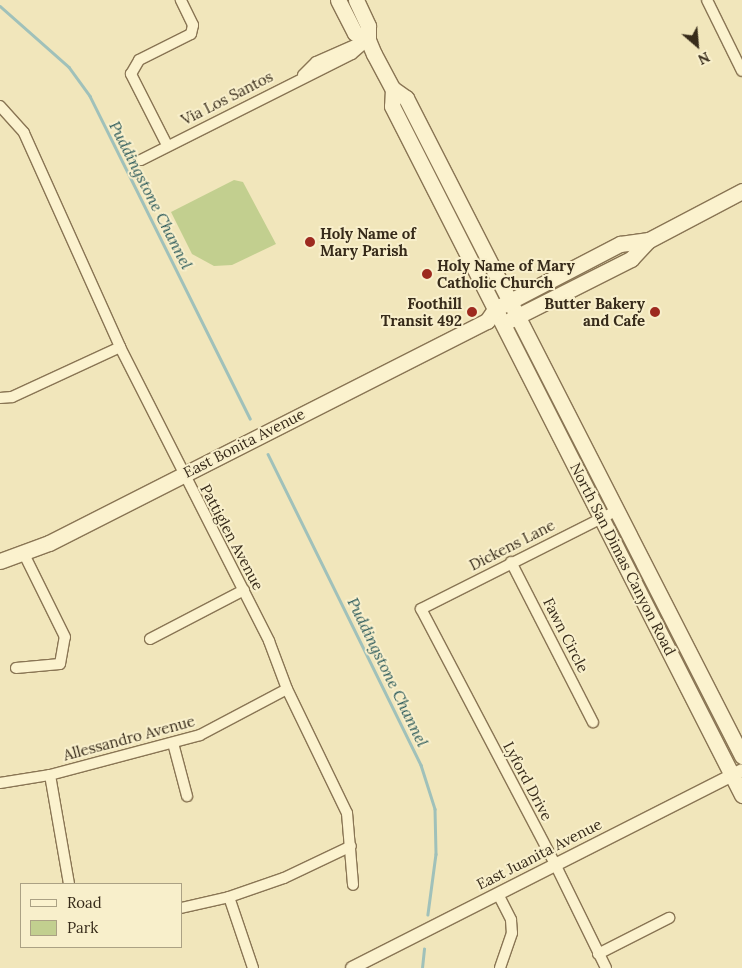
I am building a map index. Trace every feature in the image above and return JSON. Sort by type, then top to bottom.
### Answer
[{"type":"main road","points":[[338,0],[355,33],[368,40]]},
{"type":"main road","points":[[356,0],[368,26],[368,40],[393,88],[392,106],[491,315],[503,324]]},
{"type":"main road","name":"North San Dimas Canyon Road","points":[[393,88],[406,98],[742,756]]},
{"type":"main road","name":"East Bonita Avenue","points":[[503,324],[517,315],[631,259],[649,240],[742,191]]},
{"type":"main road","name":"East Bonita Avenue","points":[[0,561],[24,554],[182,474],[491,315],[510,301],[620,244],[649,240]]},
{"type":"main road","name":"North San Dimas Canyon Road","points":[[503,324],[602,518],[737,773],[742,795]]},
{"type":"street","points":[[167,145],[131,74],[139,60],[191,34],[193,25],[181,0]]},
{"type":"street","points":[[707,0],[742,71]]},
{"type":"street","name":"Via Los Santos","points":[[141,160],[167,145],[352,54],[368,40]]},
{"type":"street","name":"Pattiglen Avenue","points":[[0,106],[24,133],[120,347],[182,474],[269,641],[287,689],[347,813],[353,885]]},
{"type":"street","points":[[0,398],[12,396],[120,347]]},
{"type":"street","name":"Dickens Lane","points":[[421,609],[511,562],[618,510]]},
{"type":"street","points":[[16,668],[60,664],[65,637],[24,554]]},
{"type":"street","name":"Fawn Circle","points":[[511,562],[593,722]]},
{"type":"street","points":[[150,639],[244,590]]},
{"type":"street","name":"Lyford Drive","points":[[421,609],[555,864],[606,968]]},
{"type":"street","name":"Allessandro Avenue","points":[[0,783],[50,775],[200,735],[287,689]]},
{"type":"street","points":[[174,743],[187,796]]},
{"type":"street","name":"East Juanita Avenue","points":[[352,968],[737,773]]},
{"type":"street","points":[[50,775],[69,883]]},
{"type":"street","points":[[182,908],[229,897],[284,878],[351,846]]},
{"type":"street","points":[[498,894],[511,920],[512,934],[500,968]]},
{"type":"street","points":[[229,897],[252,968]]},
{"type":"street","points":[[598,954],[669,918]]},
{"type":"green space","points":[[234,180],[243,182],[276,244],[232,265],[214,266],[192,254],[171,212]]},
{"type":"waterway","name":"Puddingstone Channel","points":[[0,6],[69,67],[90,96],[250,418]]},
{"type":"waterway","name":"Puddingstone Channel","points":[[268,454],[421,765],[435,809],[436,854],[428,914]]},
{"type":"waterway","name":"Puddingstone Channel","points":[[422,968],[424,949]]},
{"type":"place","name":"Holy Name of Mary Parish","points":[[310,242]]},
{"type":"place","name":"Holy Name of Mary Catholic Church","points":[[427,274]]},
{"type":"place","name":"Foothill Transit 492","points":[[472,312]]},
{"type":"place","name":"Butter Bakery and Cafe","points":[[655,312]]}]
